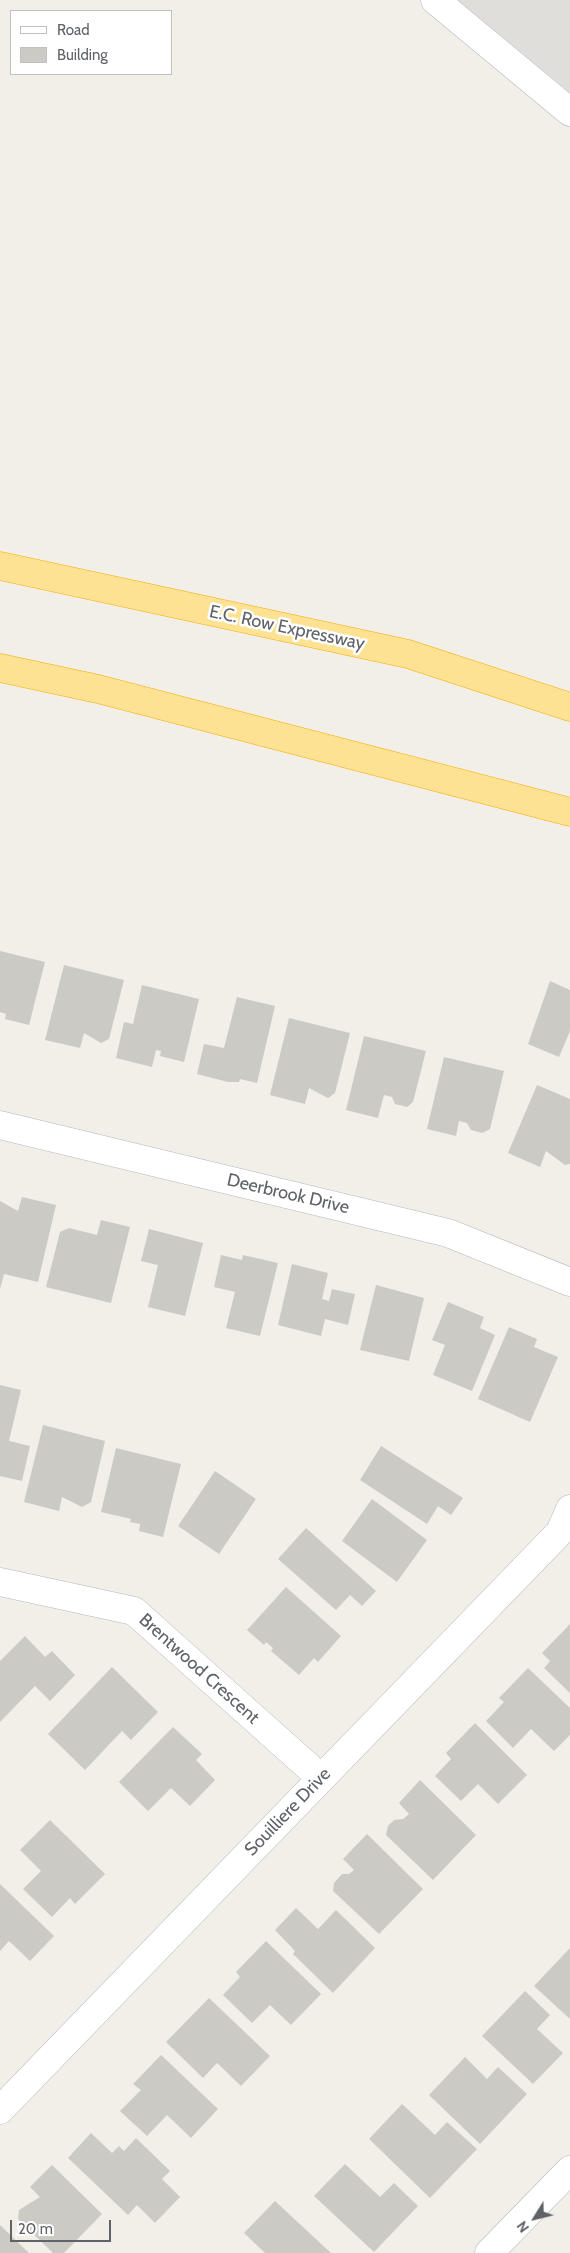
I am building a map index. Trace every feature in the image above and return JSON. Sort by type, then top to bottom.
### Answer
[{"type":"highway","name":"E.C. Row Expressway","points":[[0,566],[408,654],[570,707]]},
{"type":"highway","points":[[0,668],[98,690],[570,812]]},
{"type":"street","points":[[435,0],[570,112]]},
{"type":"street","name":"Deerbrook Drive","points":[[0,1125],[448,1233],[570,1282]]},
{"type":"street","name":"Souilliere Drive","points":[[0,2110],[560,1532],[570,1509]]},
{"type":"street","name":"Brentwood Crescent","points":[[0,1582],[134,1611],[321,1778]]},
{"type":"street","points":[[489,2253],[570,2170]]},
{"type":"shaded area","points":[[457,0],[570,0],[570,95]]},
{"type":"building","points":[[0,951],[45,962],[29,1025],[5,1019],[6,1014],[0,1012]]},
{"type":"building","points":[[64,965],[124,980],[109,1039],[101,1043],[84,1033],[80,1048],[45,1040]]},
{"type":"building","points":[[550,981],[570,990],[570,1031],[559,1057],[528,1044]]},
{"type":"building","points":[[142,985],[199,999],[184,1062],[160,1056],[161,1051],[156,1050],[152,1067],[116,1058],[124,1022],[133,1024]]},
{"type":"building","points":[[237,997],[275,1006],[257,1083],[240,1079],[239,1082],[228,1082],[197,1074],[204,1044],[224,1048]]},
{"type":"building","points":[[289,1018],[350,1033],[335,1093],[328,1098],[309,1088],[305,1104],[270,1095]]},
{"type":"building","points":[[364,1036],[426,1051],[413,1102],[407,1107],[395,1104],[392,1097],[384,1095],[378,1118],[346,1110]]},
{"type":"building","points":[[444,1057],[504,1071],[490,1129],[482,1133],[471,1130],[467,1123],[459,1121],[456,1136],[427,1129]]},
{"type":"building","points":[[537,1085],[570,1099],[570,1164],[565,1165],[546,1151],[540,1167],[508,1153]]},
{"type":"building","points":[[22,1197],[56,1205],[38,1282],[4,1274],[0,1289],[0,1201],[18,1211]]},
{"type":"building","points":[[101,1220],[130,1227],[111,1303],[46,1287],[60,1232],[69,1228],[97,1235]]},
{"type":"building","points":[[149,1229],[203,1243],[185,1316],[148,1307],[158,1265],[141,1261]]},
{"type":"building","points":[[221,1255],[242,1260],[243,1255],[278,1263],[260,1336],[226,1328],[235,1292],[214,1287]]},
{"type":"building","points":[[292,1264],[328,1273],[322,1299],[329,1301],[332,1289],[355,1294],[348,1325],[325,1319],[321,1336],[278,1325]]},
{"type":"building","points":[[376,1285],[424,1298],[409,1361],[360,1350]]},
{"type":"building","points":[[448,1302],[484,1317],[480,1328],[495,1335],[472,1391],[433,1375],[445,1345],[432,1340]]},
{"type":"building","points":[[509,1327],[537,1339],[534,1347],[558,1357],[530,1422],[478,1399]]},
{"type":"building","points":[[0,1385],[21,1390],[9,1441],[30,1446],[22,1481],[0,1476]]},
{"type":"building","points":[[43,1425],[105,1441],[91,1502],[82,1507],[62,1497],[59,1511],[24,1502]]},
{"type":"building","points":[[381,1446],[463,1498],[451,1515],[438,1506],[427,1524],[360,1480]]},
{"type":"building","points":[[116,1448],[181,1464],[163,1537],[139,1531],[140,1524],[130,1522],[131,1519],[101,1512]]},
{"type":"building","points":[[215,1471],[256,1499],[219,1554],[178,1526]]},
{"type":"building","points":[[372,1499],[427,1540],[397,1582],[342,1541]]},
{"type":"building","points":[[306,1528],[376,1591],[362,1606],[350,1595],[336,1610],[278,1559]]},
{"type":"building","points":[[286,1587],[341,1636],[318,1662],[314,1658],[299,1675],[271,1651],[273,1648],[266,1642],[264,1645],[247,1630]]},
{"type":"building","points":[[570,1624],[570,1693],[544,1668],[550,1661],[542,1653]]},
{"type":"building","points":[[25,1636],[45,1657],[52,1651],[75,1675],[50,1701],[35,1686],[0,1722],[0,1661]]},
{"type":"building","points":[[112,1667],[158,1712],[131,1740],[122,1731],[85,1770],[48,1734]]},
{"type":"building","points":[[528,1668],[570,1708],[570,1735],[554,1751],[531,1729],[513,1748],[486,1721],[504,1702],[499,1698]]},
{"type":"building","points":[[475,1723],[527,1775],[498,1804],[478,1784],[461,1801],[435,1776],[451,1759],[446,1753]]},
{"type":"building","points":[[173,1727],[202,1754],[196,1760],[215,1780],[190,1806],[171,1788],[148,1811],[119,1782]]},
{"type":"building","points":[[420,1780],[476,1835],[433,1880],[386,1835],[388,1826],[394,1820],[403,1819],[409,1814],[399,1803]]},
{"type":"building","points":[[50,1820],[105,1874],[75,1904],[70,1898],[52,1917],[23,1889],[41,1871],[20,1850]]},
{"type":"building","points":[[367,1834],[423,1889],[379,1934],[333,1891],[334,1883],[342,1874],[349,1874],[354,1870],[343,1859]]},
{"type":"building","points":[[0,1884],[54,1936],[30,1961],[9,1941],[0,1951]]},
{"type":"building","points":[[296,1908],[318,1929],[336,1910],[375,1948],[333,1993],[293,1954],[295,1951],[275,1930]]},
{"type":"building","points":[[266,1941],[321,1994],[291,2025],[270,2005],[252,2023],[223,1995],[240,1977],[236,1972]]},
{"type":"building","points":[[570,1948],[570,2019],[534,1986]]},
{"type":"building","points":[[525,1991],[550,2015],[537,2029],[563,2053],[533,2084],[482,2036]]},
{"type":"building","points":[[209,1998],[270,2056],[241,2086],[217,2063],[203,2078],[166,2042]]},
{"type":"building","points":[[161,2055],[218,2109],[191,2138],[167,2115],[147,2136],[120,2111],[141,2090],[133,2084]]},
{"type":"building","points":[[465,2057],[487,2079],[498,2067],[527,2094],[480,2144],[429,2095]]},
{"type":"building","points":[[402,2104],[435,2135],[447,2122],[477,2149],[430,2198],[369,2139]]},
{"type":"building","points":[[91,2133],[112,2153],[119,2146],[124,2151],[136,2138],[170,2171],[162,2179],[180,2197],[155,2223],[137,2205],[128,2215],[68,2158]]},
{"type":"building","points":[[345,2164],[380,2197],[394,2183],[418,2206],[374,2252],[314,2196]]},
{"type":"building","points":[[52,2165],[102,2214],[64,2253],[53,2253],[18,2219],[19,2210],[40,2197],[30,2187]]},
{"type":"building","points":[[275,2201],[331,2253],[265,2253],[244,2233]]},
{"type":"building","points":[[0,2225],[29,2253],[0,2253]]}]
